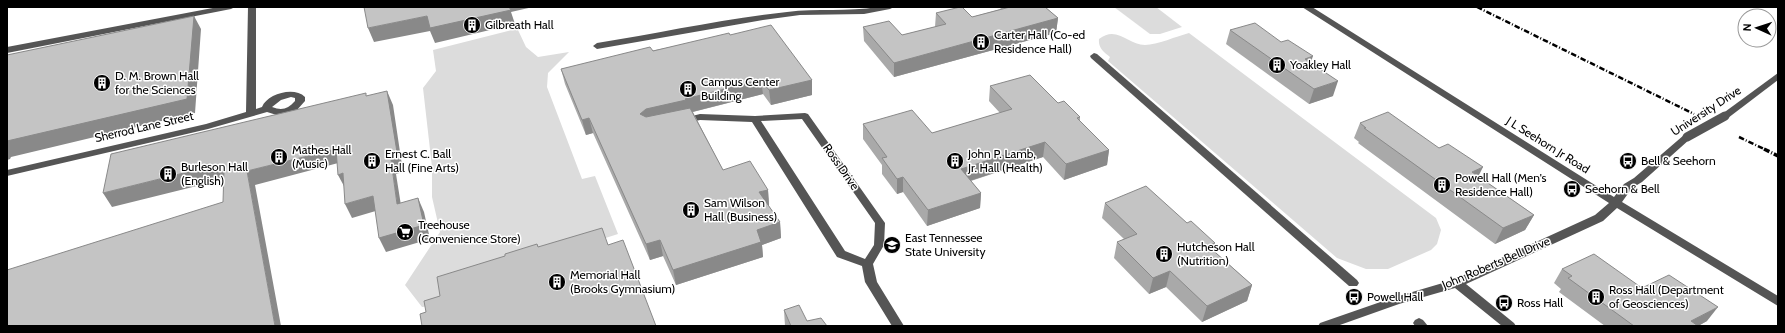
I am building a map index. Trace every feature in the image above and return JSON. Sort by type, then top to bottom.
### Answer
[{"type":"street","points":[[7,50],[231,7]]},
{"type":"street","points":[[251,114],[252,7]]},
{"type":"street","points":[[597,46],[788,13],[857,12],[873,11],[890,7]]},
{"type":"street","name":"J L Seehorn Jr Road","points":[[1306,7],[1616,203],[1778,302]]},
{"type":"street","points":[[1094,56],[1353,283]]},
{"type":"street","name":"University Drive","points":[[1616,203],[1628,186],[1638,180],[1687,137],[1725,116],[1778,76]]},
{"type":"street","name":"Sherrod Lane Street","points":[[7,172],[267,109],[275,113],[286,112],[298,105],[300,97],[290,95],[276,98],[267,106],[267,109]]},
{"type":"street","name":"Ross Drive","points":[[670,123],[700,117],[756,119],[805,116],[880,223],[879,245],[867,264]]},
{"type":"street","points":[[756,119],[841,254],[867,264],[871,282],[898,326]]},
{"type":"street","name":"John Roberts Bell Drive","points":[[1324,326],[1396,301],[1457,283],[1599,218],[1616,203]]},
{"type":"street","points":[[1457,283],[1510,326]]},
{"type":"shaded area","points":[[1114,7],[1156,7],[1182,27],[1160,34],[1150,34]]},
{"type":"shaded area","points":[[516,29],[518,30],[526,47],[538,57],[569,52],[548,73],[547,87],[582,179],[595,176],[618,234],[444,290],[431,306],[422,307],[405,285],[440,232],[432,197],[432,167],[423,88],[436,71],[433,50]]},
{"type":"shaded area","points":[[1189,33],[1436,218],[1441,230],[1437,244],[1431,250],[1388,269],[1366,269],[1337,258],[1108,61],[1110,57],[1099,45],[1099,39],[1105,35],[1111,34],[1139,44],[1150,45]]},
{"type":"building","points":[[364,7],[509,7],[511,10],[430,28],[427,16],[368,28]]},
{"type":"building","points":[[962,7],[972,17],[1010,7],[1045,7],[1058,18],[894,63],[863,27],[889,21],[902,35],[946,24],[936,13]]},
{"type":"building","name":"D. M. Brown Hall for the Sciences","points":[[194,16],[187,99],[7,141],[7,55]]},
{"type":"building","points":[[1255,23],[1281,42],[1288,40],[1313,56],[1305,59],[1338,81],[1314,89],[1230,30]]},
{"type":"building","points":[[771,25],[812,80],[769,90],[761,80],[646,109],[640,114],[646,117],[690,108],[723,170],[750,161],[768,190],[759,192],[780,222],[757,230],[761,242],[673,270],[660,240],[646,244],[589,118],[582,120],[561,69],[650,47],[653,51],[729,33],[730,35]]},
{"type":"building","name":"John P. Lamb, Jr. Hall (Health)","points":[[1030,75],[1058,103],[1064,101],[1080,117],[1077,118],[1109,150],[1066,164],[1045,142],[961,169],[981,193],[928,210],[903,177],[897,179],[882,158],[887,157],[863,124],[912,110],[932,133],[1012,109],[990,86]]},
{"type":"building","points":[[387,91],[398,158],[391,160],[397,204],[418,198],[424,225],[379,238],[373,196],[345,204],[343,173],[338,175],[336,149],[247,171],[275,326],[7,326],[7,270],[223,202],[224,169],[216,171],[216,165],[103,193],[111,154],[366,93],[366,96]]},
{"type":"building","points":[[1388,112],[1439,148],[1448,144],[1483,167],[1472,172],[1534,215],[1503,228],[1364,128],[1366,128],[1360,123]]},
{"type":"building","name":"Hutcheson Hall (Nutrition)","points":[[1146,186],[1187,223],[1191,221],[1215,243],[1208,246],[1252,285],[1207,306],[1170,271],[1153,278],[1117,242],[1137,234],[1105,203]]},
{"type":"building","name":"Memorial Hall (Brooks Gymnasium)","points":[[602,228],[608,245],[623,240],[656,326],[422,326],[420,314],[426,312],[424,301],[440,296],[437,277],[505,256],[505,254],[537,244],[538,247]]},
{"type":"building","points":[[1594,254],[1642,288],[1669,275],[1718,307],[1691,321],[1698,326],[1634,326],[1568,278],[1572,276],[1562,269]]},
{"type":"building","points":[[799,305],[807,321],[821,318],[827,326],[791,326],[784,310]]},
{"type":"railway","points":[[1477,7],[1694,114]]},
{"type":"railway","points":[[1739,137],[1766,150]]},
{"type":"railway","points":[[1766,150],[1778,156]]},
{"type":"place","name":"Gilbreath Hall","points":[[472,25]]},
{"type":"place","name":"Carter Hall (Co-ed Residence Hall)","points":[[981,42]]},
{"type":"place","name":"Yoakley Hall","points":[[1277,65]]},
{"type":"place","name":"D. M. Brown Hall for the Sciences","points":[[102,83]]},
{"type":"place","name":"Campus Center Building","points":[[688,89]]},
{"type":"place","name":"Mathes Hall (Music)","points":[[279,157]]},
{"type":"place","name":"Ernest C. Ball Hall (Fine Arts)","points":[[372,161]]},
{"type":"place","name":"John P. Lamb, Jr. Hall (Health)","points":[[955,161]]},
{"type":"place","name":"Bell & Seehorn","points":[[1628,161]]},
{"type":"place","name":"Burleson Hall (English)","points":[[168,174]]},
{"type":"place","name":"Powell Hall (Men's Residence Hall)","points":[[1442,185]]},
{"type":"place","name":"Seehorn & Bell","points":[[1572,189]]},
{"type":"place","name":"Sam Wilson Hall (Business)","points":[[691,210]]},
{"type":"place","name":"Treehouse (Convenience Store)","points":[[405,232]]},
{"type":"place","name":"East Tennessee State University","points":[[892,245]]},
{"type":"place","name":"Hutcheson Hall (Nutrition)","points":[[1164,254]]},
{"type":"place","name":"Memorial Hall (Brooks Gymnasium)","points":[[557,282]]},
{"type":"place","name":"Powell Hall","points":[[1354,297]]},
{"type":"place","name":"Ross Hall (Department of Geosciences)","points":[[1596,297]]},
{"type":"place","name":"Ross Hall","points":[[1504,303]]}]
